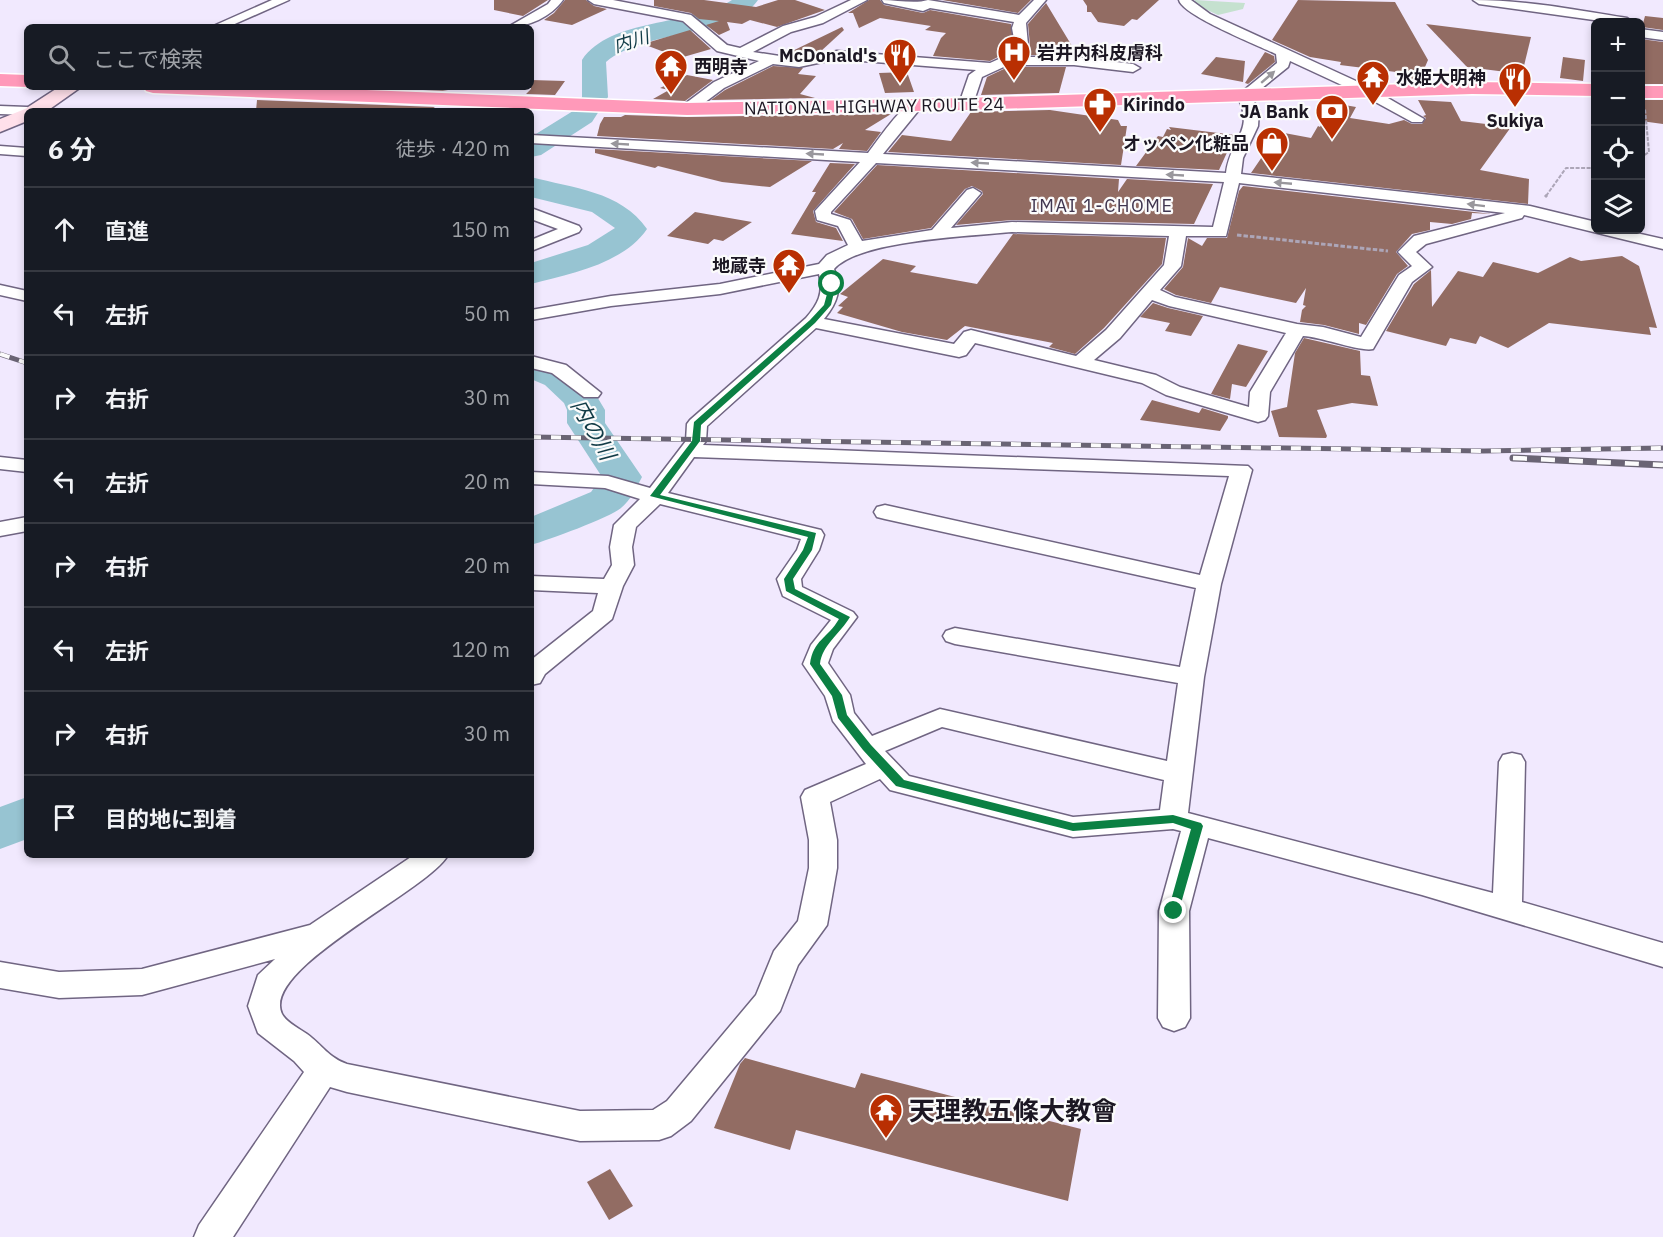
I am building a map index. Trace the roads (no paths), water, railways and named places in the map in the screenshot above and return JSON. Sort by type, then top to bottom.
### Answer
[{"type":"highway","points":[[0,80],[24,81]]},
{"type":"highway","name":"NATIONAL HIGHWAY ROUTE 24","points":[[296,90],[687,109],[966,104],[1364,90],[1472,88],[1591,90]]},
{"type":"highway","points":[[1645,98],[1663,92]]},
{"type":"street","points":[[224,24],[283,0]]},
{"type":"street","points":[[520,24],[552,7],[557,0]]},
{"type":"street","points":[[594,0],[687,18],[722,48],[771,60],[799,63],[837,55],[990,67]]},
{"type":"street","points":[[741,53],[787,29],[819,20],[861,0]]},
{"type":"street","points":[[888,0],[923,7],[928,4],[1021,19]]},
{"type":"street","points":[[1006,61],[1022,45],[1017,30],[1021,19],[1040,0]]},
{"type":"street","points":[[1185,0],[1185,3],[1206,17],[1364,90],[1417,118]]},
{"type":"street","points":[[1479,0],[1604,18]]},
{"type":"street","points":[[1645,34],[1663,36]]},
{"type":"street","points":[[534,315],[611,302],[720,289],[825,268],[833,259],[857,247],[937,234],[1011,227],[1220,232],[1233,178],[1235,158],[1251,126],[1252,110],[1244,96],[1283,64],[1282,53]]},
{"type":"street","points":[[687,109],[719,85],[771,60]]},
{"type":"street","points":[[966,104],[976,75],[1006,61],[1064,61],[1133,68]]},
{"type":"street","points":[[38,108],[67,90]]},
{"type":"street","points":[[857,247],[844,223],[823,218],[823,211],[873,157],[916,105]]},
{"type":"street","points":[[0,110],[24,113]]},
{"type":"street","points":[[0,126],[24,114]]},
{"type":"street","points":[[534,140],[1233,178],[1530,211],[1591,226]]},
{"type":"street","points":[[0,150],[24,152]]},
{"type":"street","points":[[937,234],[973,193]]},
{"type":"street","points":[[1149,292],[1168,301],[1297,330],[1312,330],[1340,336],[1366,345],[1405,279],[1423,267],[1406,252],[1420,240],[1530,211]]},
{"type":"street","points":[[534,214],[573,229],[534,245]]},
{"type":"street","points":[[1077,363],[1113,334],[1172,266],[1178,232]]},
{"type":"street","points":[[1621,234],[1663,244]]},
{"type":"street","points":[[534,670],[603,614],[611,586],[623,565],[621,547],[625,525],[654,496],[696,441],[697,424],[812,322],[827,305],[832,284],[825,268]]},
{"type":"street","points":[[0,290],[24,295]]},
{"type":"street","points":[[812,322],[959,351],[971,336],[1149,379],[1173,391],[1258,416],[1260,392],[1297,330]]},
{"type":"street","points":[[534,363],[559,369],[591,393]]},
{"type":"street","points":[[688,451],[1241,470],[1209,584],[1191,677],[1180,774],[1186,823],[1174,911],[1173,1018]]},
{"type":"street","points":[[0,463],[24,466]]},
{"type":"street","points":[[534,478],[617,486],[813,535],[808,550],[789,579],[790,591],[845,617],[838,629],[817,650],[815,664],[837,695],[842,715],[876,758],[900,783],[1073,827],[1186,823],[1422,884],[1663,955]]},
{"type":"street","points":[[885,512],[1209,584]]},
{"type":"street","points":[[0,529],[24,525]]},
{"type":"street","points":[[534,584],[611,586]]},
{"type":"street","points":[[955,636],[1191,677]]},
{"type":"street","points":[[430,858],[319,935],[269,984],[264,1006],[268,1024],[305,1051],[322,1070],[347,1078],[580,1126],[659,1125],[679,1111],[769,1002],[785,960],[812,925],[823,868],[823,840],[815,797],[856,777],[876,758],[940,718],[1180,774]]},
{"type":"street","points":[[1507,909],[1512,762]]},
{"type":"street","points":[[0,975],[59,985],[142,982],[319,935]]},
{"type":"street","points":[[212,1237],[322,1070]]},
{"type":"waterway","name":"内川","points":[[534,147],[583,116],[595,97],[594,60],[608,48],[646,33],[711,18],[730,11],[747,0]]},
{"type":"waterway","name":"内の川","points":[[534,188],[603,205],[624,219],[632,229],[623,238],[599,252],[534,273]]},
{"type":"waterway","name":"内の川","points":[[534,367],[558,377],[580,398],[586,410],[586,423],[622,477],[613,493],[605,501],[534,531]]},
{"type":"waterway","name":"内の川","points":[[0,830],[24,818]]},
{"type":"railway","points":[[0,354],[24,362]]},
{"type":"railway","points":[[534,437],[1483,451],[1663,448]]},
{"type":"railway","points":[[1513,458],[1663,465]]},
{"type":"place","name":"岩井内科皮膚科","points":[[1014,81]]},
{"type":"place","name":"McDonald's","points":[[900,84]]},
{"type":"place","name":"西明寺","points":[[671,95]]},
{"type":"place","name":"水姫大明神","points":[[1373,106]]},
{"type":"place","name":"Sukiya","points":[[1515,108]]},
{"type":"place","name":"Kirindo","points":[[1100,133]]},
{"type":"place","name":"JA Bank","points":[[1332,140]]},
{"type":"place","name":"オッペン化粧品","points":[[1272,172]]},
{"type":"place","name":"地蔵寺","points":[[789,294]]},
{"type":"place","name":"天理教五條大教會","points":[[886,1139]]},
{"type":"district","name":"IMAI 1-CHOME","points":[[1102,205]]}]
